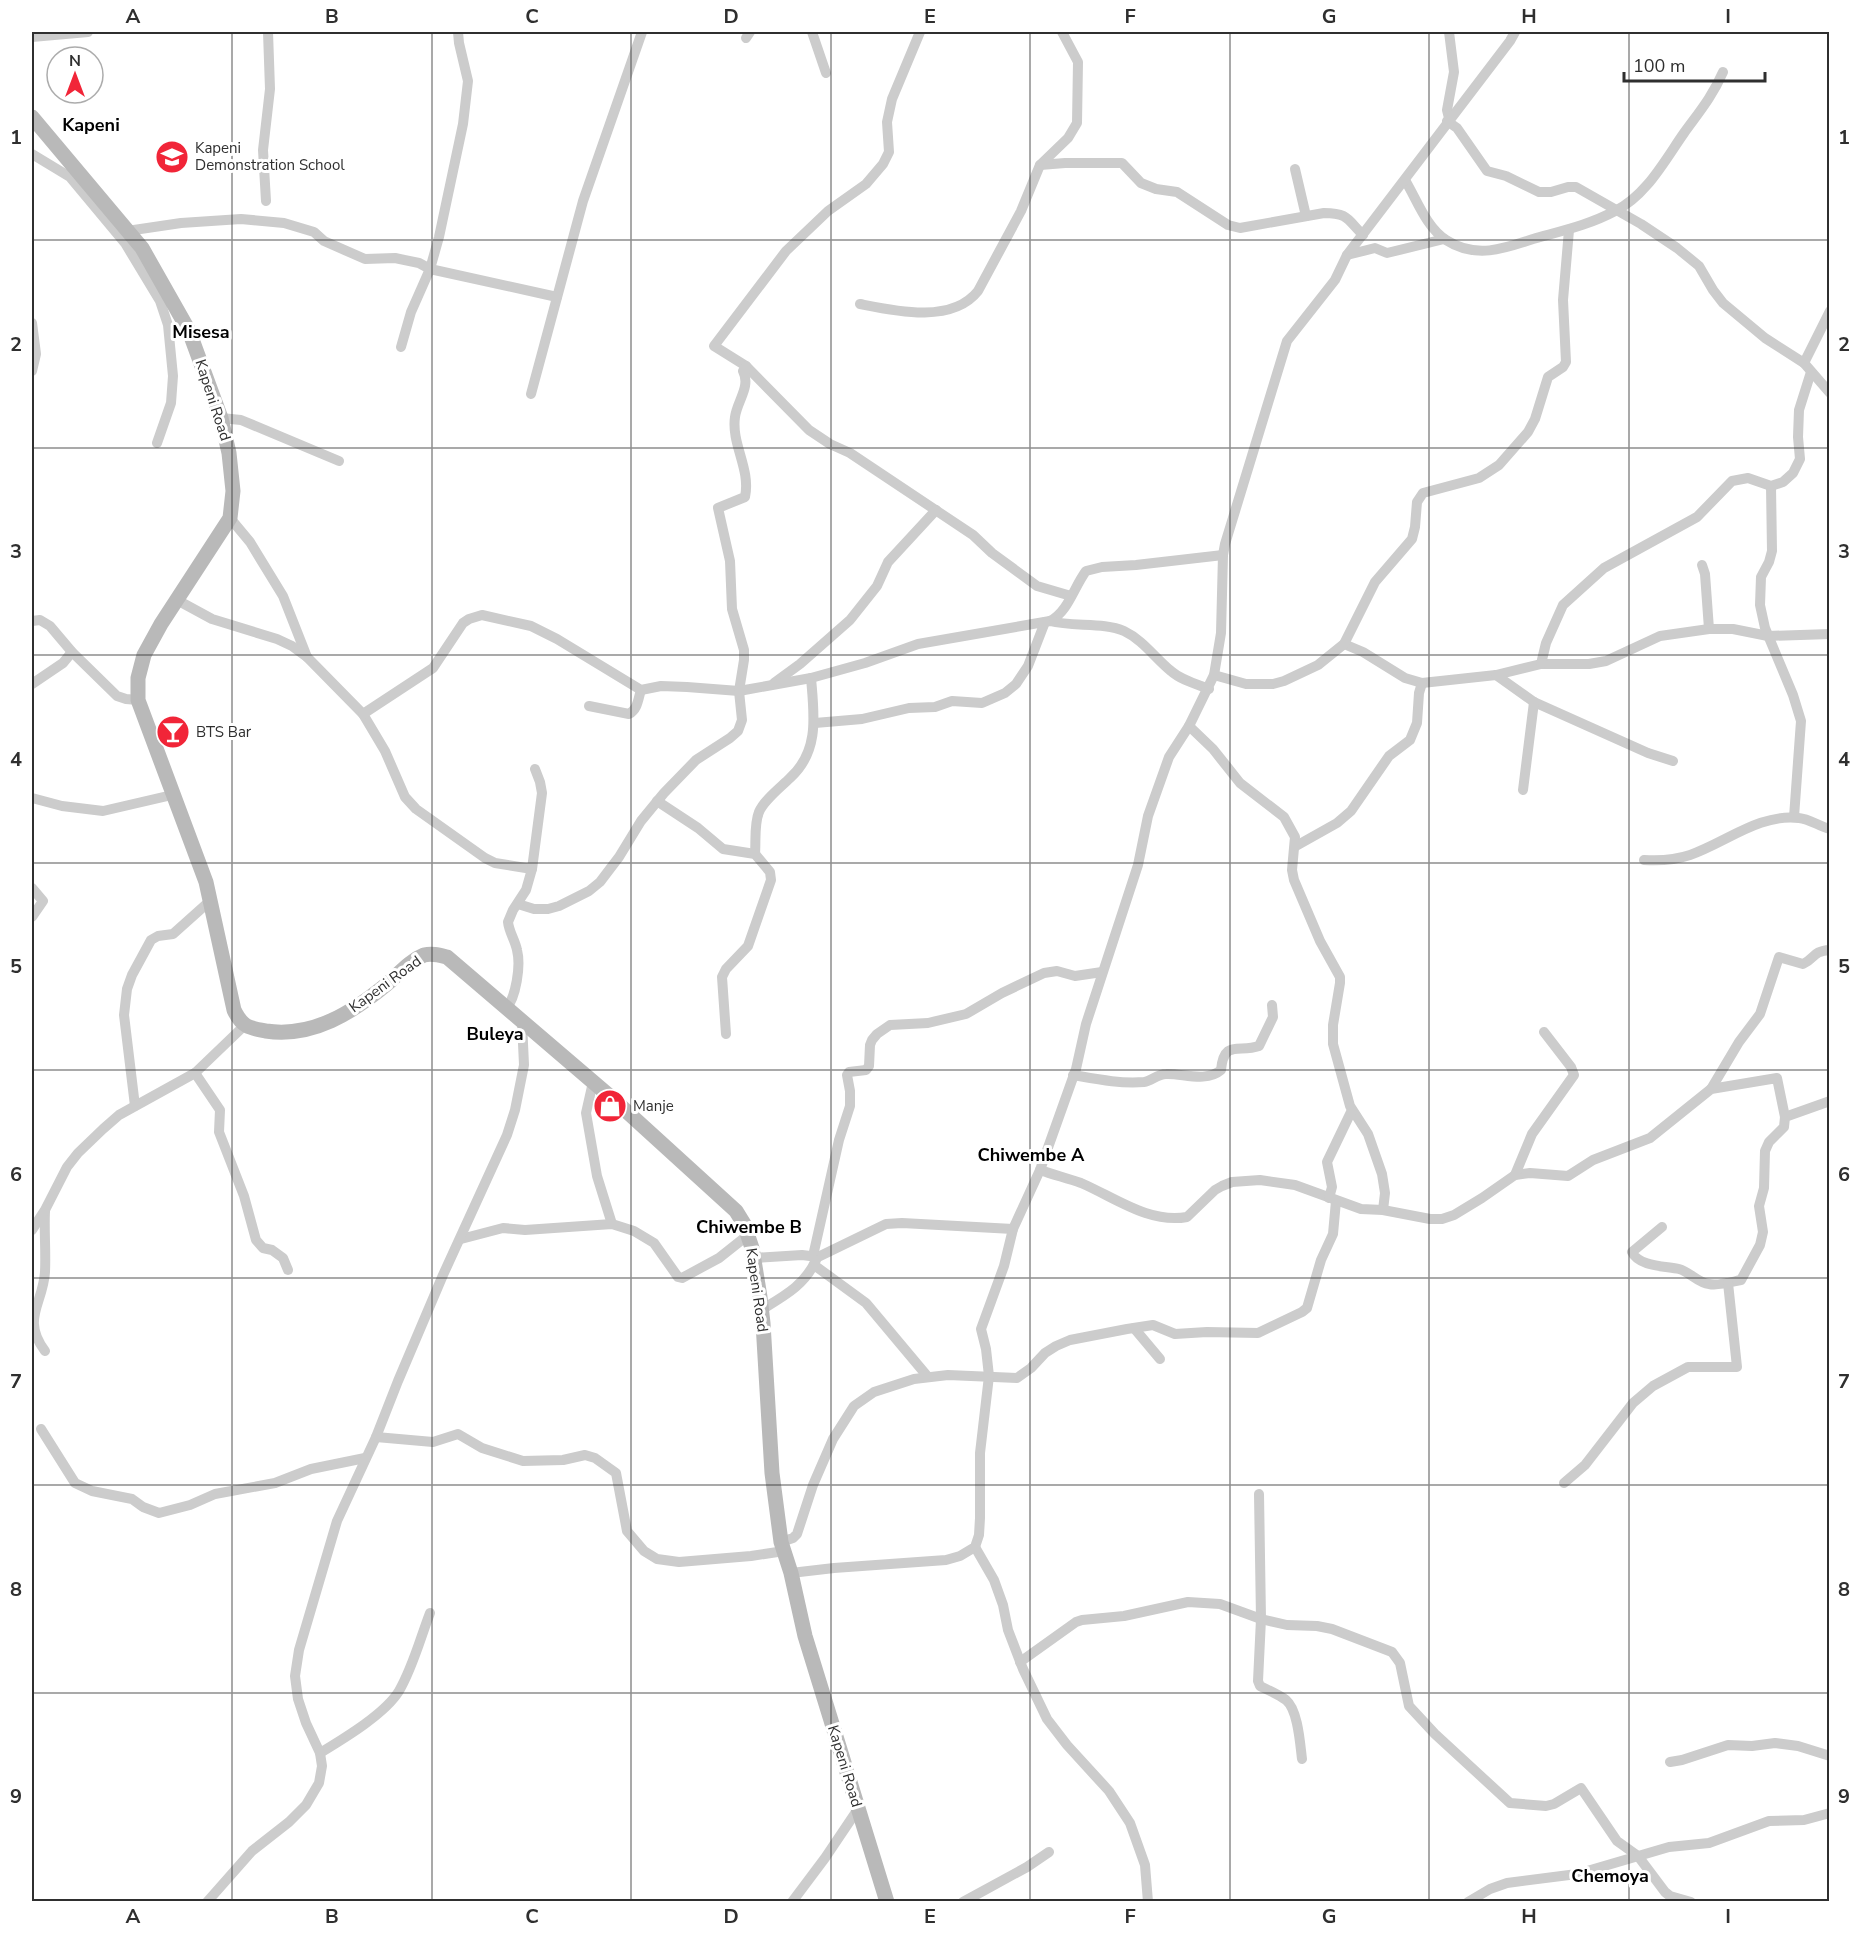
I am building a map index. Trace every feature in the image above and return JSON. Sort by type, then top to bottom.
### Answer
[{"type":"main road","name":"Kapeni Road","points":[[32,117],[142,248],[189,332],[221,418],[232,476],[230,518],[161,624],[142,659],[138,678],[138,700],[206,882],[229,996],[234,1010],[244,1026],[256,1030],[288,1033],[305,1031],[321,1026],[373,995],[416,960],[430,954],[447,957],[592,1082],[736,1211],[748,1235],[754,1258],[761,1310],[774,1491],[782,1546],[791,1573],[805,1636],[887,1902]]},
{"type":"street","points":[[32,37],[88,32]]},
{"type":"street","points":[[266,201],[263,150],[270,89],[267,32]]},
{"type":"street","points":[[401,347],[411,312],[430,269],[445,214],[465,113],[467,76],[458,32]]},
{"type":"street","points":[[531,394],[583,201],[642,32]]},
{"type":"street","points":[[812,32],[826,73]]},
{"type":"street","points":[[920,32],[892,99],[888,122],[889,152],[883,164],[866,184],[828,211],[786,251],[715,343],[716,348],[746,366],[809,430],[830,444],[850,453],[973,535],[992,553],[1037,586],[1071,596]]},
{"type":"street","points":[[860,304],[886,309],[935,311],[952,309],[974,296],[985,281],[1021,211],[1040,165],[1068,138],[1077,123],[1078,62],[1062,32]]},
{"type":"street","points":[[1449,32],[1454,72],[1447,107],[1450,122],[1450,119]]},
{"type":"street","points":[[791,1573],[946,1560],[960,1556],[975,1547],[979,1535],[980,1453],[989,1376],[981,1329],[1004,1266],[1013,1229],[1040,1170],[1073,1075],[1102,972],[1138,865],[1148,816],[1169,757],[1189,726],[1214,675],[1221,633],[1223,555],[1287,341],[1335,280],[1347,255],[1406,180],[1515,32]]},
{"type":"street","points":[[1406,180],[1430,223],[1444,238],[1465,249],[1482,251],[1504,249],[1569,230],[1617,211],[1634,198],[1709,101],[1723,72]]},
{"type":"street","points":[[1450,119],[1487,171],[1506,176],[1539,192],[1576,187],[1677,248],[1699,266],[1713,290],[1735,314],[1765,338],[1804,363],[1830,393]]},
{"type":"street","points":[[32,154],[70,177],[125,243],[160,301],[168,325],[173,376],[171,403],[157,443]]},
{"type":"street","points":[[1040,165],[1076,162],[1122,163],[1141,183],[1156,189],[1177,192],[1228,225],[1240,228],[1324,213],[1341,213],[1363,235]]},
{"type":"street","points":[[1295,169],[1306,216]]},
{"type":"street","points":[[127,231],[181,223],[242,219],[284,223],[314,232],[324,241],[365,259],[395,258],[419,263],[430,269],[557,297]]},
{"type":"street","points":[[1214,675],[1246,684],[1273,684],[1318,665],[1344,644],[1375,582],[1412,539],[1419,497],[1423,493],[1479,478],[1499,465],[1528,432],[1548,377],[1563,367],[1566,362],[1563,300],[1569,230]]},
{"type":"street","points":[[1347,255],[1375,248],[1387,253],[1444,238]]},
{"type":"street","points":[[1804,363],[1830,310]]},
{"type":"street","points":[[32,323],[36,354],[32,370]]},
{"type":"street","points":[[518,904],[534,909],[548,909],[589,891],[600,882],[619,857],[641,821],[657,801],[696,759],[738,731],[741,720],[739,691],[744,650],[732,609],[730,561],[718,508],[745,497],[744,466],[735,432],[735,417],[744,391],[743,371],[746,366]]},
{"type":"street","points":[[1541,664],[1546,643],[1563,605],[1604,568],[1697,517],[1732,481],[1748,478],[1771,486],[1778,485],[1787,479],[1799,461],[1799,410],[1811,372]]},
{"type":"street","points":[[221,418],[242,420],[339,461]]},
{"type":"street","points":[[1771,486],[1772,551],[1761,579],[1761,605],[1768,636],[1788,682],[1801,721],[1794,818]]},
{"type":"street","points":[[762,688],[771,685],[800,664],[850,620],[878,586],[888,562],[936,510]]},
{"type":"street","points":[[230,518],[250,542],[284,596],[307,657]]},
{"type":"street","points":[[814,723],[855,720],[909,708],[935,707],[952,701],[977,704],[989,700],[1005,693],[1021,676],[1048,622],[1059,615],[1084,573],[1089,569],[1223,555]]},
{"type":"street","points":[[1702,566],[1709,602],[1710,629]]},
{"type":"street","points":[[177,600],[212,619],[277,639],[307,657],[363,714],[385,751],[405,797],[416,810],[485,858],[495,863],[532,869]]},
{"type":"street","points":[[363,714],[433,668],[463,623],[482,615],[531,626],[557,639],[641,690],[661,686],[739,691],[762,688],[811,678],[865,663],[918,644],[953,640],[1048,622],[1125,631],[1172,672],[1209,689]]},
{"type":"street","points":[[32,621],[40,620],[50,626],[72,652],[117,696],[138,700]]},
{"type":"street","points":[[1344,644],[1363,652],[1405,678],[1422,683],[1496,675],[1541,664],[1589,664],[1606,661],[1660,636],[1710,629],[1733,629],[1768,636],[1830,634]]},
{"type":"street","points":[[32,684],[63,663],[72,652]]},
{"type":"street","points":[[1496,675],[1534,702],[1648,753],[1673,761]]},
{"type":"street","points":[[755,854],[759,811],[795,774],[806,758],[812,742],[814,723],[811,678]]},
{"type":"street","points":[[1296,846],[1336,823],[1351,811],[1389,756],[1410,740],[1417,723],[1422,683]]},
{"type":"street","points":[[589,706],[629,714],[636,706],[641,690]]},
{"type":"street","points":[[1523,790],[1534,702]]},
{"type":"street","points":[[1189,726],[1213,749],[1240,783],[1284,817],[1293,831],[1296,846],[1292,870],[1294,880],[1320,940],[1340,977],[1332,1036],[1352,1110],[1368,1134],[1382,1174],[1385,1193],[1383,1210]]},
{"type":"street","points":[[506,1010],[515,991],[518,962],[517,949],[508,922],[526,890],[532,869],[542,793],[535,769]]},
{"type":"street","points":[[32,798],[62,806],[103,811],[172,795]]},
{"type":"street","points":[[657,801],[698,828],[723,849],[755,854],[770,872],[771,880],[748,946],[726,969],[722,977],[726,1034]]},
{"type":"street","points":[[1644,860],[1664,860],[1692,854],[1760,823],[1794,818],[1805,819],[1830,829]]},
{"type":"street","points":[[32,888],[43,901],[32,917]]},
{"type":"street","points":[[135,1106],[124,1015],[127,989],[132,975],[151,940],[158,936],[172,934],[210,900]]},
{"type":"street","points":[[1040,1170],[1081,1184],[1160,1217],[1178,1218],[1191,1215],[1215,1190],[1232,1182],[1260,1180],[1295,1185],[1361,1209],[1442,1219],[1454,1215],[1515,1175],[1530,1173],[1568,1176],[1586,1163],[1653,1137],[1711,1089],[1739,1042],[1760,1014],[1779,957],[1803,964],[1819,951],[1830,950]]},
{"type":"street","points":[[761,1310],[793,1291],[809,1274],[815,1259],[839,1140],[850,1106],[848,1075],[849,1072],[868,1068],[870,1045],[877,1034],[896,1023],[928,1023],[966,1014],[1002,993],[1044,973],[1057,971],[1075,976],[1102,972]]},
{"type":"street","points":[[1073,1075],[1110,1081],[1145,1082],[1164,1074],[1194,1077],[1216,1074],[1221,1070],[1222,1060],[1227,1051],[1233,1048],[1260,1046],[1273,1017],[1272,1005]]},
{"type":"street","points":[[207,1902],[252,1851],[289,1822],[306,1805],[319,1783],[322,1773],[320,1753],[298,1699],[297,1661],[337,1521],[507,1136],[524,1065],[522,1022]]},
{"type":"street","points":[[32,1230],[67,1167],[78,1153],[119,1115],[195,1073],[244,1026]]},
{"type":"street","points":[[1515,1175],[1532,1134],[1574,1075],[1544,1032]]},
{"type":"street","points":[[195,1073],[220,1110],[219,1132],[244,1196],[256,1240],[263,1248],[272,1250],[283,1258],[288,1270]]},
{"type":"street","points":[[1662,1227],[1632,1252],[1634,1257],[1645,1262],[1683,1270],[1707,1284],[1741,1280],[1760,1245],[1763,1232],[1758,1206],[1764,1188],[1765,1151],[1769,1142],[1784,1127],[1785,1117],[1777,1077],[1711,1089]]},
{"type":"street","points":[[592,1082],[586,1113],[597,1176],[612,1224]]},
{"type":"street","points":[[1785,1117],[1830,1101]]},
{"type":"street","points":[[376,1437],[433,1442],[458,1434],[488,1450],[523,1461],[551,1461],[591,1456],[616,1473],[627,1531],[639,1547],[657,1558],[680,1562],[782,1546],[797,1534],[813,1485],[833,1439],[854,1406],[874,1392],[914,1379],[948,1375],[1017,1378],[1031,1368],[1045,1353],[1064,1343],[1134,1328],[1153,1325],[1174,1334],[1258,1333],[1302,1312],[1306,1308],[1321,1260],[1333,1234],[1332,1187],[1327,1162],[1352,1110]]},
{"type":"street","points":[[45,1210],[45,1273],[34,1310],[33,1325],[37,1341],[45,1351]]},
{"type":"street","points":[[460,1239],[503,1228],[525,1230],[612,1224],[634,1231],[654,1243],[678,1277],[682,1278],[719,1258],[748,1235]]},
{"type":"street","points":[[754,1258],[815,1259],[886,1224],[1013,1229]]},
{"type":"street","points":[[815,1259],[866,1303],[928,1377]]},
{"type":"street","points":[[1564,1483],[1585,1465],[1634,1403],[1653,1386],[1688,1367],[1737,1366],[1728,1283]]},
{"type":"street","points":[[1134,1328],[1160,1359]]},
{"type":"street","points":[[41,1429],[75,1483],[92,1491],[132,1499],[143,1507],[159,1513],[190,1505],[215,1494],[275,1483],[311,1469],[365,1458]]},
{"type":"street","points":[[1259,1494],[1261,1619],[1258,1681],[1260,1686],[1279,1695],[1290,1704],[1297,1725],[1302,1759]]},
{"type":"street","points":[[975,1547],[994,1580],[1020,1662],[1047,1719],[1066,1745],[1109,1791],[1130,1823],[1145,1865],[1148,1902]]},
{"type":"street","points":[[1020,1662],[1076,1622],[1124,1617],[1178,1603],[1205,1601],[1287,1625],[1332,1629],[1392,1652],[1400,1663],[1409,1706],[1482,1779],[1510,1803],[1546,1806],[1581,1788],[1617,1841],[1638,1856],[1670,1896],[1691,1902]]},
{"type":"street","points":[[320,1753],[366,1723],[398,1693],[409,1672],[430,1613]]},
{"type":"street","points":[[1670,1762],[1728,1745],[1752,1746],[1775,1743],[1798,1746],[1830,1756]]},
{"type":"street","points":[[792,1902],[858,1809]]},
{"type":"street","points":[[1468,1902],[1490,1889],[1507,1883],[1577,1874],[1669,1847],[1709,1843],[1769,1821],[1804,1820],[1830,1813]]},
{"type":"street","points":[[963,1902],[1027,1867],[1049,1852]]},
{"type":"place","name":"Kapeni Demonstration School","points":[[172,157]]},
{"type":"place","name":"BTS Bar","points":[[173,732]]},
{"type":"place","name":"Manje","points":[[610,1106]]},
{"type":"district","name":"Kapeni","points":[[91,125]]},
{"type":"district","name":"Misesa","points":[[201,332]]},
{"type":"district","name":"Buleya","points":[[495,1034]]},
{"type":"district","name":"Chiwembe A","points":[[1031,1155]]},
{"type":"district","name":"Chiwembe B","points":[[749,1227]]},
{"type":"district","name":"Chemoya","points":[[1610,1876]]}]
